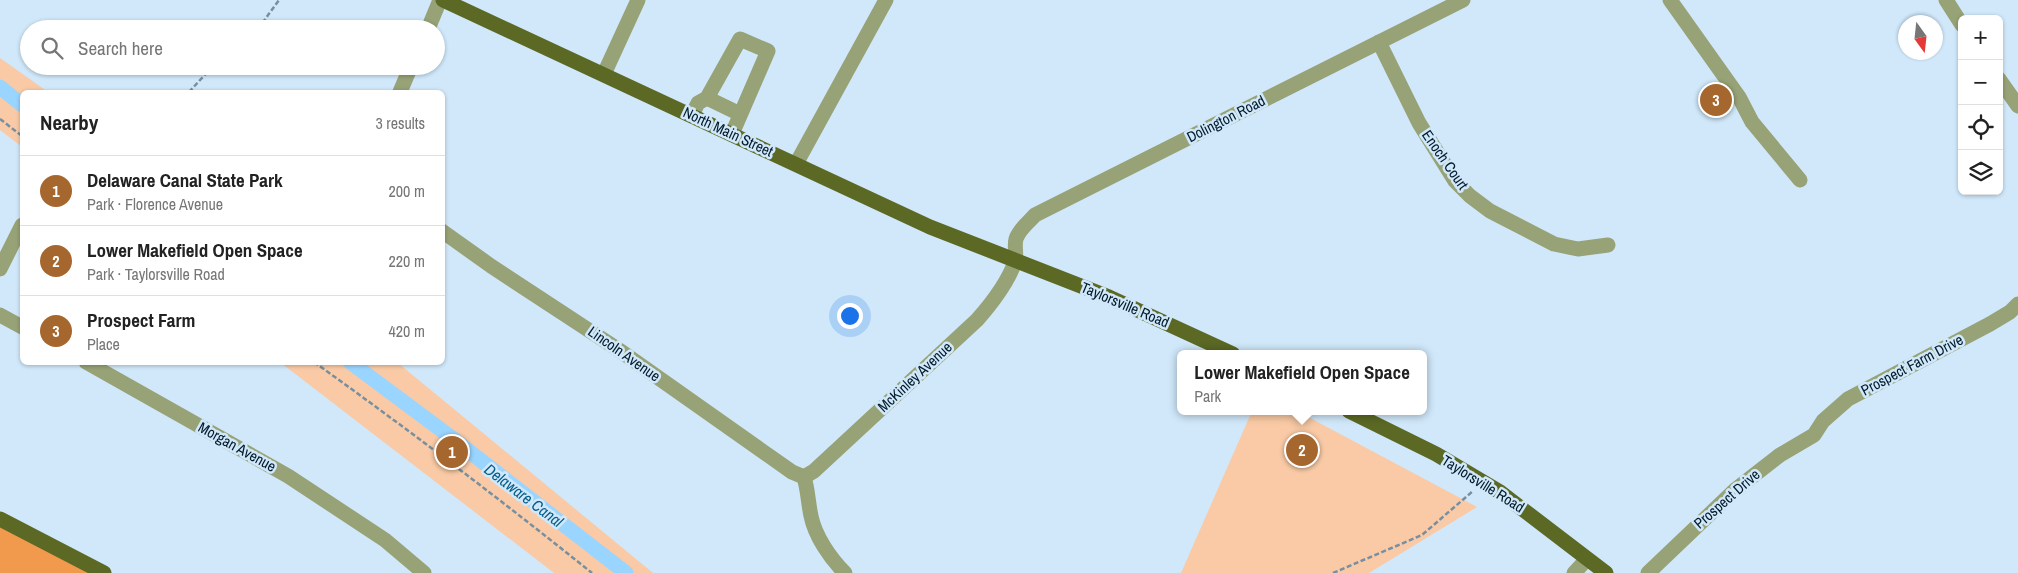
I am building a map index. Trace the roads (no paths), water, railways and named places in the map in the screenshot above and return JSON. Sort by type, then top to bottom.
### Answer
[{"type":"main road","name":"North Main Street","points":[[442,0],[930,227],[1016,260]]},
{"type":"main road","name":"Taylorsville Road","points":[[1016,260],[1109,297],[1223,350]]},
{"type":"main road","name":"Taylorsville Road","points":[[1357,415],[1436,454],[1484,482],[1522,508],[1606,573]]},
{"type":"main road","points":[[0,519],[104,573]]},
{"type":"street","points":[[432,20],[442,0]]},
{"type":"street","points":[[604,74],[638,0]]},
{"type":"street","points":[[796,164],[886,0]]},
{"type":"street","name":"Dolington Road","points":[[1016,260],[1016,239],[1035,215],[1463,0]]},
{"type":"street","points":[[1670,0],[1739,97],[1752,122],[1800,180]]},
{"type":"street","points":[[1946,0],[1958,19]]},
{"type":"street","points":[[692,115],[698,103],[707,98],[740,40],[768,51],[732,134]]},
{"type":"street","name":"Enoch Court","points":[[1379,42],[1419,123],[1455,181],[1470,196],[1490,211],[1554,244],[1578,249],[1608,244]]},
{"type":"street","points":[[401,90],[407,75]]},
{"type":"street","points":[[2003,85],[2018,106]]},
{"type":"street","points":[[707,98],[740,114]]},
{"type":"street","name":"Lincoln Avenue","points":[[445,233],[619,350],[805,480]]},
{"type":"street","points":[[0,269],[18,246]]},
{"type":"street","name":"McKinley Avenue","points":[[805,480],[977,320],[1001,289],[1016,260]]},
{"type":"street","name":"Prospect Farm Drive","points":[[1814,435],[1823,421],[1848,399],[1990,324],[2018,304]]},
{"type":"street","points":[[0,315],[20,326]]},
{"type":"street","name":"Morgan Avenue","points":[[91,365],[288,476],[385,540],[424,573]]},
{"type":"street","name":"Prospect Drive","points":[[1648,573],[1736,490],[1780,455],[1814,435]]},
{"type":"street","points":[[805,480],[816,532],[845,573]]},
{"type":"street","points":[[1574,573],[1587,559]]},
{"type":"waterway","name":"Delaware Canal","points":[[0,87],[20,103]]},
{"type":"waterway","name":"Delaware Canal","points":[[354,365],[452,438],[626,573]]},
{"type":"place","name":"Prospect Farm","points":[[1716,100]]},
{"type":"place","name":"Lower Makefield Open Space","points":[[1302,450]]},
{"type":"place","name":"Delaware Canal State Park","points":[[452,452]]}]
